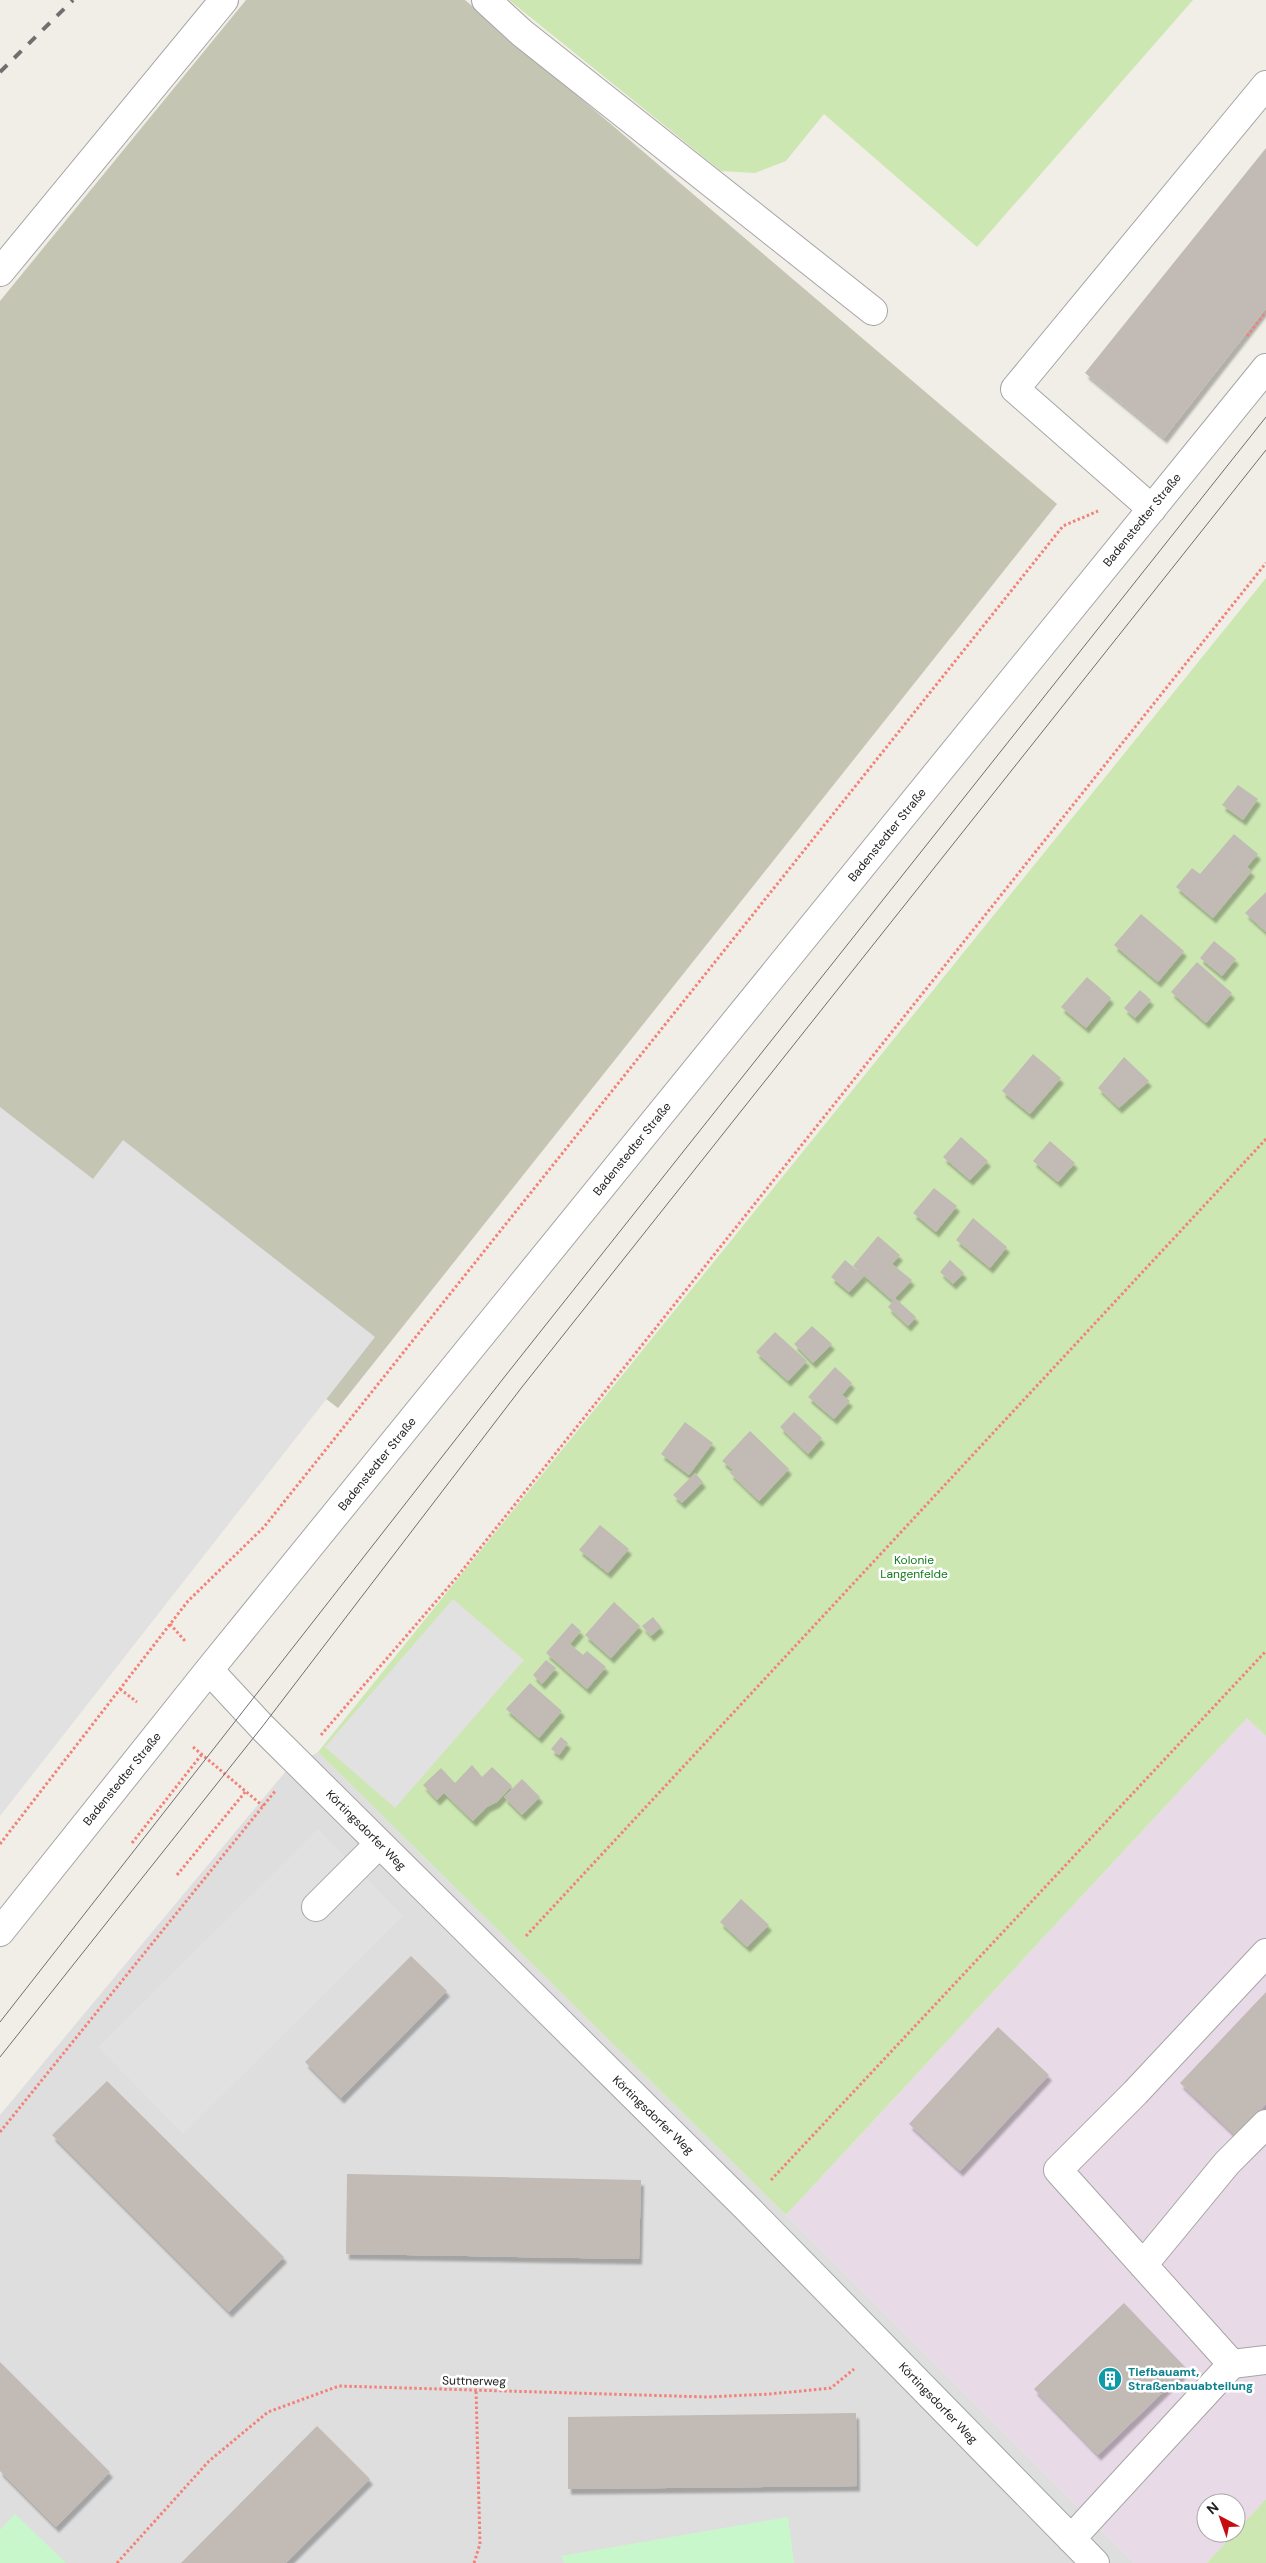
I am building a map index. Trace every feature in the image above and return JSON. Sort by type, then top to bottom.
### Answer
[{"type":"street","points":[[0,272],[224,0]]},
{"type":"street","points":[[486,0],[522,33],[873,311]]},
{"type":"street","points":[[1152,509],[1015,389],[1266,85]]},
{"type":"street","name":"Badenstedter Straße","points":[[0,1932],[209,1670],[1266,368]]},
{"type":"street","name":"Körtingsdorfer Weg","points":[[209,1670],[379,1844],[746,2207],[1095,2563]]},
{"type":"street","points":[[316,1907],[379,1844]]},
{"type":"street","points":[[1232,2364],[1058,2170],[1135,2093],[1266,1953]]},
{"type":"street","points":[[1143,2265],[1227,2163],[1266,2124]]},
{"type":"street","points":[[1070,2539],[1232,2364],[1266,2360]]},
{"type":"path","points":[[0,1844],[188,1601],[264,1527],[1063,526],[1110,506],[1126,486]]},
{"type":"path","points":[[0,2132],[298,1762],[457,1578],[1266,563]]},
{"type":"path","points":[[500,1964],[1266,1139]]},
{"type":"path","points":[[746,2207],[1266,1651]]},
{"type":"path","points":[[132,1843],[202,1754]]},
{"type":"path","points":[[177,1874],[246,1791]]},
{"type":"path","name":"Suttnerweg","points":[[117,2563],[209,2461],[268,2412],[339,2386],[707,2397],[770,2394],[831,2388],[882,2345]]},
{"type":"path","points":[[474,2563],[480,2544],[476,2389]]},
{"type":"shaded area","points":[[246,0],[465,0],[1057,504],[338,1408],[0,1149],[0,301]]},
{"type":"shaded area","points":[[0,1107],[93,1179],[123,1140],[375,1337],[0,1816]]},
{"type":"shaded area","points":[[453,1599],[524,1660],[395,1808],[325,1747]]},
{"type":"shaded area","points":[[1247,1718],[1266,1736],[1266,2499],[1246,2521],[1246,2493],[1196,2493],[1196,2543],[1226,2543],[1207,2563],[1134,2563],[786,2215]]},
{"type":"shaded area","points":[[318,1752],[786,2215],[1134,2563],[0,2563],[0,2115],[286,1771]]},
{"type":"shaded area","points":[[318,1829],[403,1916],[183,2134],[98,2047]]},
{"type":"green space","points":[[509,0],[1193,0],[977,247],[824,114],[786,161],[755,173],[721,171]]},
{"type":"green space","name":"Kolonie Langenfelde","points":[[1266,578],[1266,1736],[1247,1718],[786,2215],[318,1752]]},
{"type":"green space","points":[[1266,2499],[1266,2563],[1207,2563],[1225,2543],[1246,2543],[1246,2521]]},
{"type":"green space","points":[[15,2514],[66,2563],[0,2563],[0,2530]]},
{"type":"green space","points":[[788,2517],[794,2563],[564,2563],[561,2556]]},
{"type":"building","points":[[1266,148],[1266,308],[1164,438],[1085,373]]},
{"type":"building","points":[[1238,785],[1258,799],[1243,820],[1222,805]]},
{"type":"building","points":[[1234,834],[1258,854],[1247,867],[1252,871],[1213,918],[1176,887],[1192,868],[1200,874]]},
{"type":"building","points":[[1266,892],[1266,932],[1245,913]]},
{"type":"building","points":[[1141,914],[1184,951],[1158,982],[1114,945]]},
{"type":"building","points":[[1214,941],[1236,959],[1222,976],[1200,958]]},
{"type":"building","points":[[1197,962],[1232,993],[1206,1023],[1171,992]]},
{"type":"building","points":[[1087,977],[1111,998],[1086,1028],[1061,1007]]},
{"type":"building","points":[[1140,990],[1151,1000],[1135,1018],[1124,1008]]},
{"type":"building","points":[[1033,1054],[1061,1078],[1030,1114],[1002,1091]]},
{"type":"building","points":[[1124,1057],[1149,1081],[1119,1108],[1098,1088]]},
{"type":"building","points":[[961,1137],[988,1161],[970,1180],[943,1157]]},
{"type":"building","points":[[1050,1141],[1075,1163],[1058,1182],[1033,1161]]},
{"type":"building","points":[[934,1188],[957,1206],[936,1232],[913,1213]]},
{"type":"building","points":[[973,1218],[1007,1247],[990,1268],[956,1240]]},
{"type":"building","points":[[878,1236],[900,1255],[892,1264],[912,1280],[895,1298],[916,1317],[908,1326],[888,1307],[893,1301],[853,1266]]},
{"type":"building","points":[[845,1260],[864,1276],[849,1292],[831,1277]]},
{"type":"building","points":[[950,1260],[964,1273],[953,1284],[940,1272]]},
{"type":"building","points":[[812,1326],[832,1344],[813,1363],[794,1344]]},
{"type":"building","points":[[775,1332],[807,1361],[788,1381],[756,1352]]},
{"type":"building","points":[[835,1367],[852,1383],[842,1395],[850,1401],[834,1419],[808,1397]]},
{"type":"building","points":[[794,1412],[822,1438],[808,1454],[780,1427]]},
{"type":"building","points":[[685,1422],[713,1443],[689,1475],[661,1454]]},
{"type":"building","points":[[750,1431],[789,1469],[759,1501],[730,1473],[733,1470],[722,1461]]},
{"type":"building","points":[[695,1473],[703,1482],[682,1503],[673,1495]]},
{"type":"building","points":[[600,1525],[629,1549],[608,1573],[579,1550]]},
{"type":"building","points":[[614,1602],[640,1626],[611,1658],[585,1635]]},
{"type":"building","points":[[653,1617],[661,1627],[651,1636],[642,1626]]},
{"type":"building","points":[[572,1623],[581,1631],[570,1644],[583,1655],[587,1651],[606,1667],[587,1689],[546,1653]]},
{"type":"building","points":[[546,1660],[556,1668],[542,1684],[533,1675]]},
{"type":"building","points":[[530,1683],[562,1711],[539,1738],[506,1709]]},
{"type":"building","points":[[561,1737],[568,1743],[559,1755],[551,1749]]},
{"type":"building","points":[[472,1765],[482,1777],[492,1767],[512,1786],[497,1802],[487,1807],[473,1821],[444,1793],[437,1800],[423,1785],[441,1768],[455,1783]]},
{"type":"building","points":[[522,1779],[540,1797],[522,1815],[504,1797]]},
{"type":"building","points":[[741,1899],[769,1925],[747,1947],[720,1922]]},
{"type":"building","points":[[411,1956],[447,1991],[341,2098],[305,2062]]},
{"type":"building","points":[[1266,1992],[1266,2104],[1236,2136],[1180,2083]]},
{"type":"building","points":[[998,2027],[1049,2075],[960,2171],[909,2124]]},
{"type":"building","points":[[107,2081],[284,2257],[229,2312],[52,2135]]},
{"type":"building","points":[[347,2174],[641,2180],[639,2259],[346,2254]]},
{"type":"building","name":"Tiefbauamt, Straßenbauabteilung","points":[[1124,2303],[1187,2369],[1098,2455],[1034,2389]]},
{"type":"building","points":[[0,2362],[110,2472],[56,2527],[0,2471]]},
{"type":"building","points":[[856,2413],[857,2486],[568,2489],[568,2417]]},
{"type":"building","points":[[317,2426],[370,2479],[286,2563],[181,2563]]},
{"type":"tram line","points":[[0,2022],[506,1375],[1266,417]]},
{"type":"tram line","points":[[0,2057],[262,1727],[522,1387],[1266,450]]},
{"type":"railway","points":[[0,72],[73,0]]},
{"type":"place","name":"Tiefbauamt, Straßenbauabteilung","points":[[1110,2379]]}]
